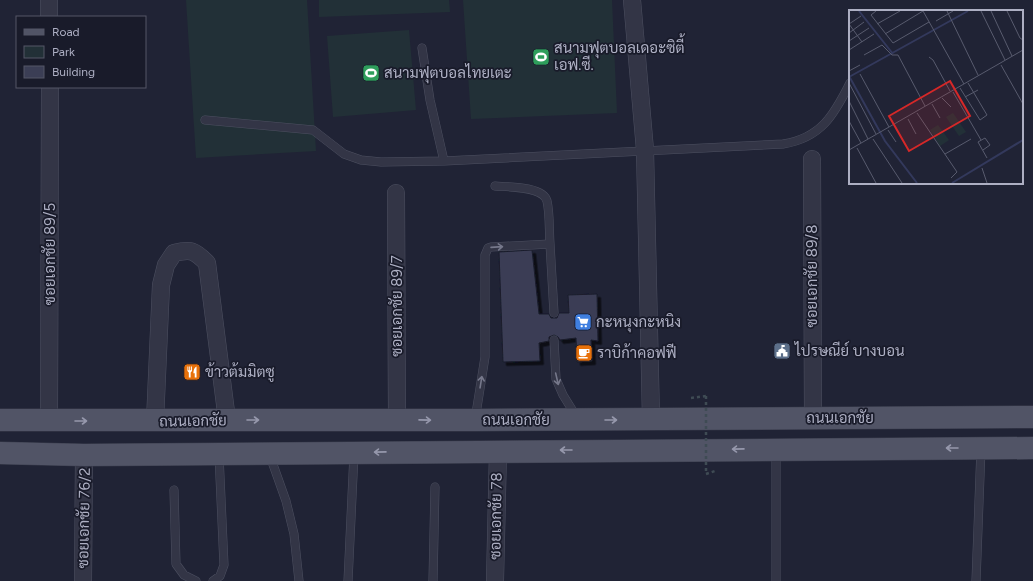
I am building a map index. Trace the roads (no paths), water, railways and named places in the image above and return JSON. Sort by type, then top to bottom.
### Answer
[{"type":"main road","name":"ถนนเอกชัย","points":[[0,420],[579,420],[1033,417]]},
{"type":"main road","points":[[765,418],[773,424],[778,432],[777,440],[773,448]]},
{"type":"main road","points":[[813,418],[809,425],[808,434],[811,441],[818,448]]},
{"type":"main road","name":"ถนนเอกชัย","points":[[0,453],[84,455],[773,448],[1033,448]]},
{"type":"street","points":[[49,0],[49,16]]},
{"type":"street","points":[[632,0],[645,150],[651,419]]},
{"type":"street","name":"ซอยเอกชัย 89/5","points":[[49,421],[50,88]]},
{"type":"street","name":"ซอยเอกชัย 89/8","points":[[812,159],[813,418]]},
{"type":"street","name":"ซอยเอกชัย 89/7","points":[[396,193],[397,420]]},
{"type":"street","points":[[155,421],[160,285],[166,265],[174,253],[188,250],[197,253],[207,263],[227,420]]},
{"type":"street","name":"ซอยเอกชัย 78","points":[[494,581],[498,451]]},
{"type":"street","name":"ซอยเอกชัย 76/2","points":[[83,581],[84,455]]},
{"type":"lane","points":[[422,48],[430,100],[444,160]]},
{"type":"lane","points":[[205,120],[313,130],[344,154],[361,160],[381,162],[783,144],[799,141],[815,132],[836,110],[849,85]]},
{"type":"lane","points":[[495,186],[533,190],[541,193],[547,199],[554,313]]},
{"type":"lane","points":[[475,420],[485,357],[486,251],[491,247],[550,244]]},
{"type":"lane","points":[[554,340],[556,379],[563,395],[579,420]]},
{"type":"lane","points":[[773,448],[776,581]]},
{"type":"lane","points":[[976,581],[981,448]]},
{"type":"lane","points":[[348,581],[354,453]]},
{"type":"lane","points":[[213,581],[220,576],[224,565],[219,454]]},
{"type":"lane","points":[[270,454],[286,501],[294,534],[299,581]]},
{"type":"lane","points":[[433,581],[436,487]]},
{"type":"lane","points":[[174,490],[176,564],[184,575],[196,581]]},
{"type":"place","name":"สนามฟุตบอลเดอะซิตี้ เอฟ.ซี.","points":[[541,57]]},
{"type":"place","name":"สนามฟุตบอลไทยเตะ","points":[[371,73]]},
{"type":"place","name":"กะหนุงกะหนิง","points":[[583,322]]},
{"type":"place","name":"ไปรษณีย์ บางบอน","points":[[782,351]]},
{"type":"place","name":"ราบิก้าคอฟฟี","points":[[584,353]]},
{"type":"place","name":"ข้าวต้มมิตซู","points":[[192,372]]}]
